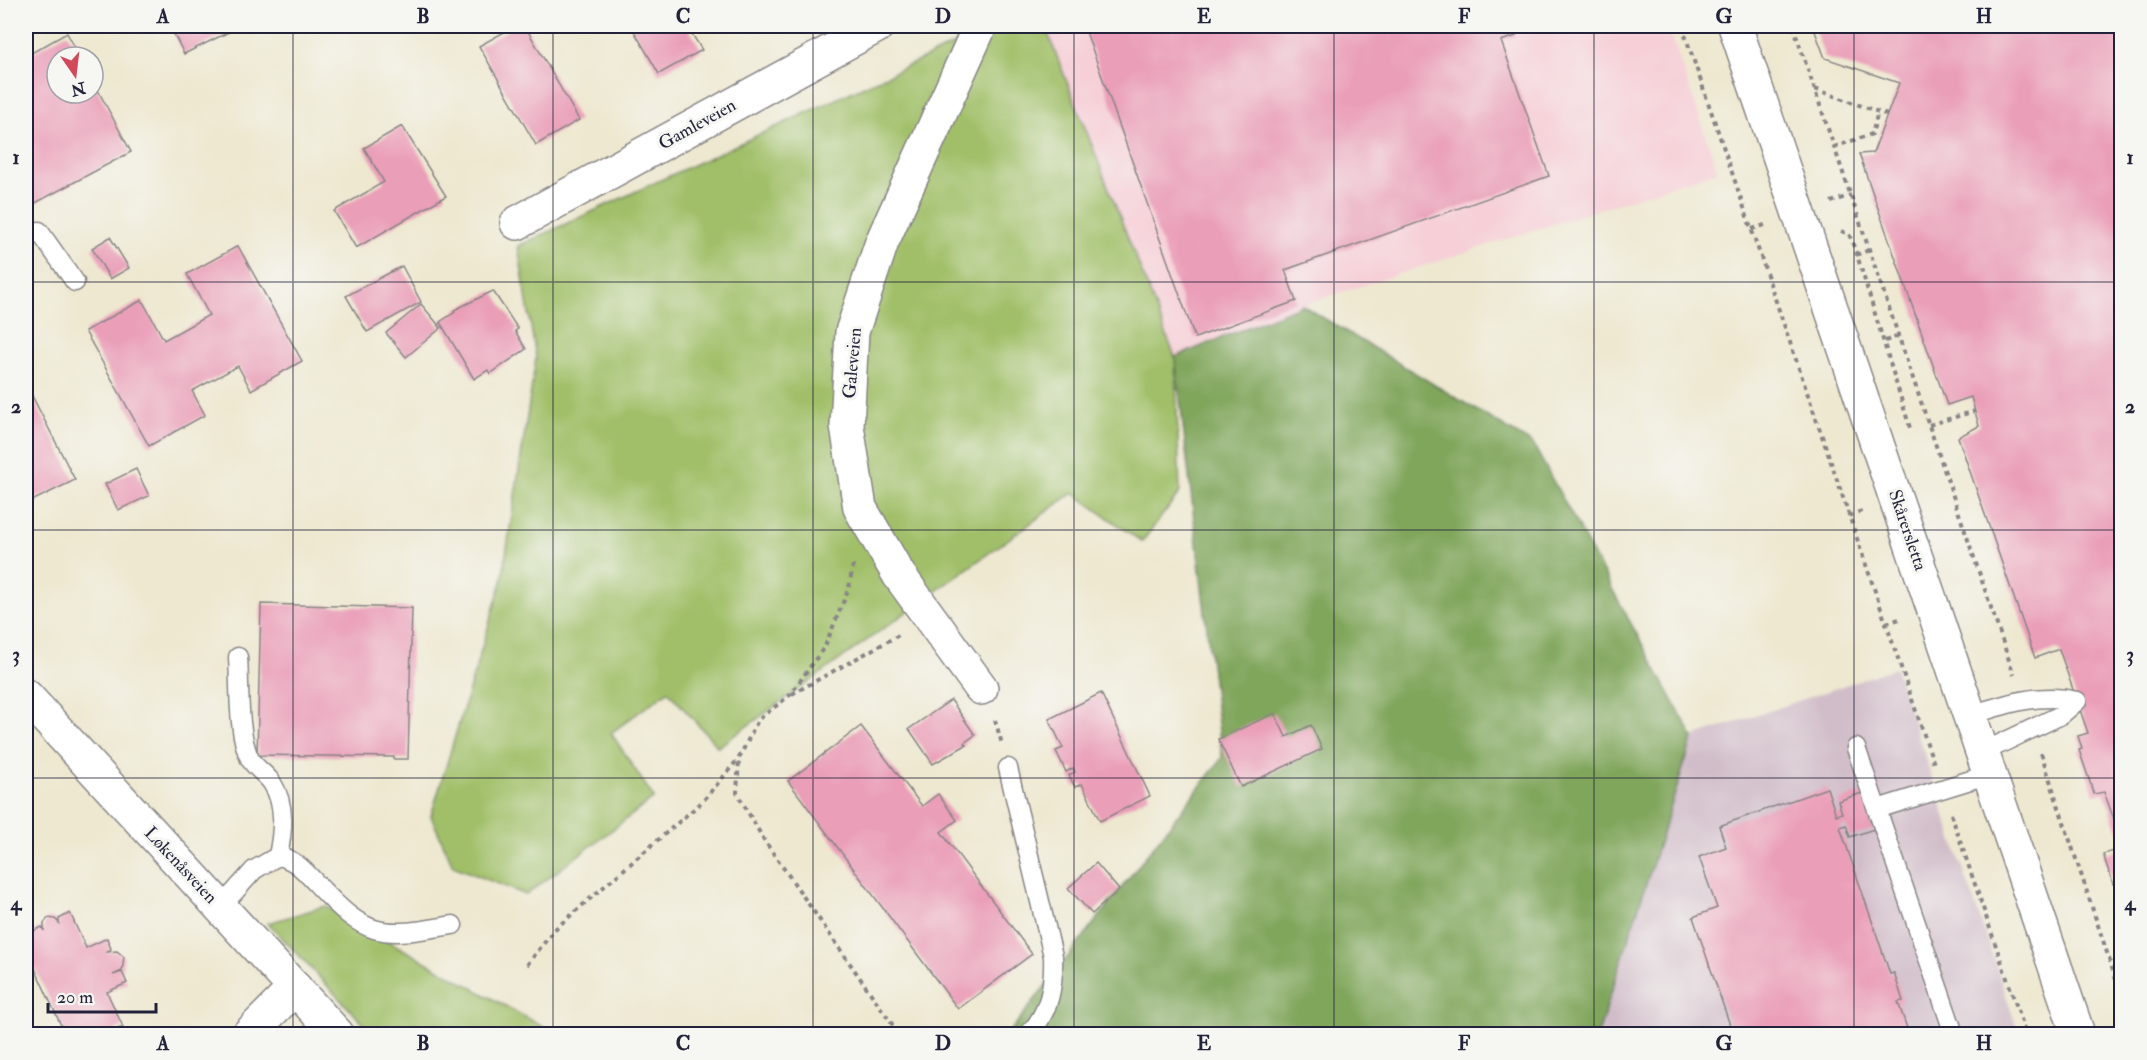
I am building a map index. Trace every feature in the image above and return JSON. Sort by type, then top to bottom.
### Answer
[{"type":"street","name":"Gamleveien","points":[[517,224],[877,26]]},
{"type":"street","name":"Galeveien","points":[[980,26],[882,243],[852,332],[847,426],[860,508],[899,575],[981,688]]},
{"type":"street","name":"Skårersletta","points":[[1735,26],[2078,1035]]},
{"type":"street","name":"Løkenåsveien","points":[[26,696],[338,1035]]},
{"type":"street","points":[[249,1035],[295,988]]},
{"type":"lane","points":[[26,237],[39,231],[75,282]]},
{"type":"lane","points":[[238,657],[243,730],[250,759],[272,782],[280,801],[283,830],[278,856]]},
{"type":"lane","points":[[1877,809],[1942,788],[2061,715],[2077,700],[2057,696],[2007,704],[1971,716]]},
{"type":"lane","points":[[1856,748],[1954,1035]]},
{"type":"lane","points":[[1008,768],[1053,956],[1054,974],[1046,1011],[1029,1035]]},
{"type":"lane","points":[[220,908],[254,870],[278,856],[293,861],[345,914],[359,924],[401,934],[453,925]]},
{"type":"path","points":[[1682,26],[2026,1035]]},
{"type":"path","points":[[1792,26],[2015,678]]},
{"type":"path","points":[[1815,89],[1887,115]]},
{"type":"path","points":[[1834,147],[1872,134],[1878,112]]},
{"type":"path","points":[[1929,425],[1975,411]]},
{"type":"path","points":[[790,695],[825,646],[849,588],[860,508]]},
{"type":"path","points":[[527,965],[555,929],[704,801],[739,758],[758,720],[790,695],[930,617]]},
{"type":"path","points":[[981,688],[998,727],[1008,768]]},
{"type":"path","points":[[2040,750],[2121,998]]},
{"type":"path","points":[[739,758],[737,793],[764,840],[899,1035]]},
{"type":"shaded area","points":[[1045,26],[1668,26],[1718,171],[1302,305],[1175,357]]},
{"type":"shaded area","points":[[1895,668],[2019,1034],[1598,1034],[1693,737]]},
{"type":"green space","points":[[994,26],[1045,26],[1175,357],[1180,492],[1142,542],[1073,493],[718,747],[668,691],[611,733],[654,798],[526,895],[453,866],[431,816],[502,581],[536,358],[518,246]]},
{"type":"green space","points":[[1302,305],[1533,444],[1693,737],[1598,1034],[1008,1034],[1222,758],[1175,357]]},
{"type":"green space","points":[[325,906],[556,1034],[373,1034],[268,923]]},
{"type":"building","points":[[170,26],[241,26],[184,54]]},
{"type":"building","points":[[515,26],[525,26],[579,120],[536,145],[479,46]]},
{"type":"building","points":[[631,26],[687,26],[702,50],[659,74]]},
{"type":"building","points":[[1084,26],[1512,26],[1516,36],[1501,41],[1549,176],[1285,270],[1296,301],[1195,338]]},
{"type":"building","points":[[1813,26],[2122,26],[2122,841],[2104,792],[2094,794],[2079,750],[2082,749],[2078,736],[2088,733],[2059,649],[2035,658],[1958,437],[1979,426],[1971,397],[1947,405],[1859,154],[1873,153],[1899,83],[1825,58]]},
{"type":"building","points":[[67,33],[74,45],[46,45]]},
{"type":"building","points":[[45,45],[45,105],[105,103],[131,152],[26,208],[26,56]]},
{"type":"building","points":[[402,126],[446,196],[356,248],[334,211],[384,182],[364,148]]},
{"type":"building","points":[[110,237],[129,268],[110,279],[92,248]]},
{"type":"building","points":[[238,246],[302,361],[251,390],[238,366],[192,391],[205,415],[149,446],[85,331],[142,300],[164,340],[209,315],[187,274]]},
{"type":"building","points":[[402,266],[421,302],[367,332],[346,296]]},
{"type":"building","points":[[493,291],[518,329],[515,331],[526,349],[490,374],[488,370],[474,379],[440,322],[455,312],[454,310]]},
{"type":"building","points":[[421,304],[441,328],[406,357],[386,333]]},
{"type":"building","points":[[26,384],[75,480],[28,503],[26,499]]},
{"type":"building","points":[[136,469],[149,496],[118,510],[105,484]]},
{"type":"building","points":[[261,604],[412,608],[408,759],[257,755]]},
{"type":"building","points":[[1101,693],[1150,796],[1100,821],[1082,784],[1075,787],[1069,775],[1075,772],[1073,768],[1066,772],[1056,751],[1063,748],[1049,719]]},
{"type":"building","points":[[951,700],[975,735],[964,743],[966,745],[933,764],[909,729]]},
{"type":"building","points":[[1275,713],[1286,737],[1311,725],[1322,749],[1241,787],[1218,739]]},
{"type":"building","points":[[861,726],[922,806],[938,794],[957,820],[941,832],[1032,954],[958,1009],[788,781]]},
{"type":"building","points":[[1827,788],[1836,815],[1842,813],[1838,801],[1862,793],[1874,829],[1850,837],[1846,825],[1840,827],[1890,974],[1894,973],[1903,1001],[1898,1002],[1909,1034],[1733,1034],[1693,917],[1717,908],[1699,857],[1726,847],[1719,826]]},
{"type":"building","points":[[2122,849],[2122,882],[2113,884],[2103,854]]},
{"type":"building","points":[[1096,863],[1119,890],[1092,914],[1068,888]]},
{"type":"building","points":[[70,913],[86,948],[107,938],[111,949],[107,952],[117,951],[124,957],[122,971],[113,975],[122,972],[127,983],[107,992],[123,1027],[115,1030],[117,1034],[65,1034],[26,949],[26,934],[42,927],[44,931],[44,923],[48,918],[55,919],[59,923],[59,919]]}]
